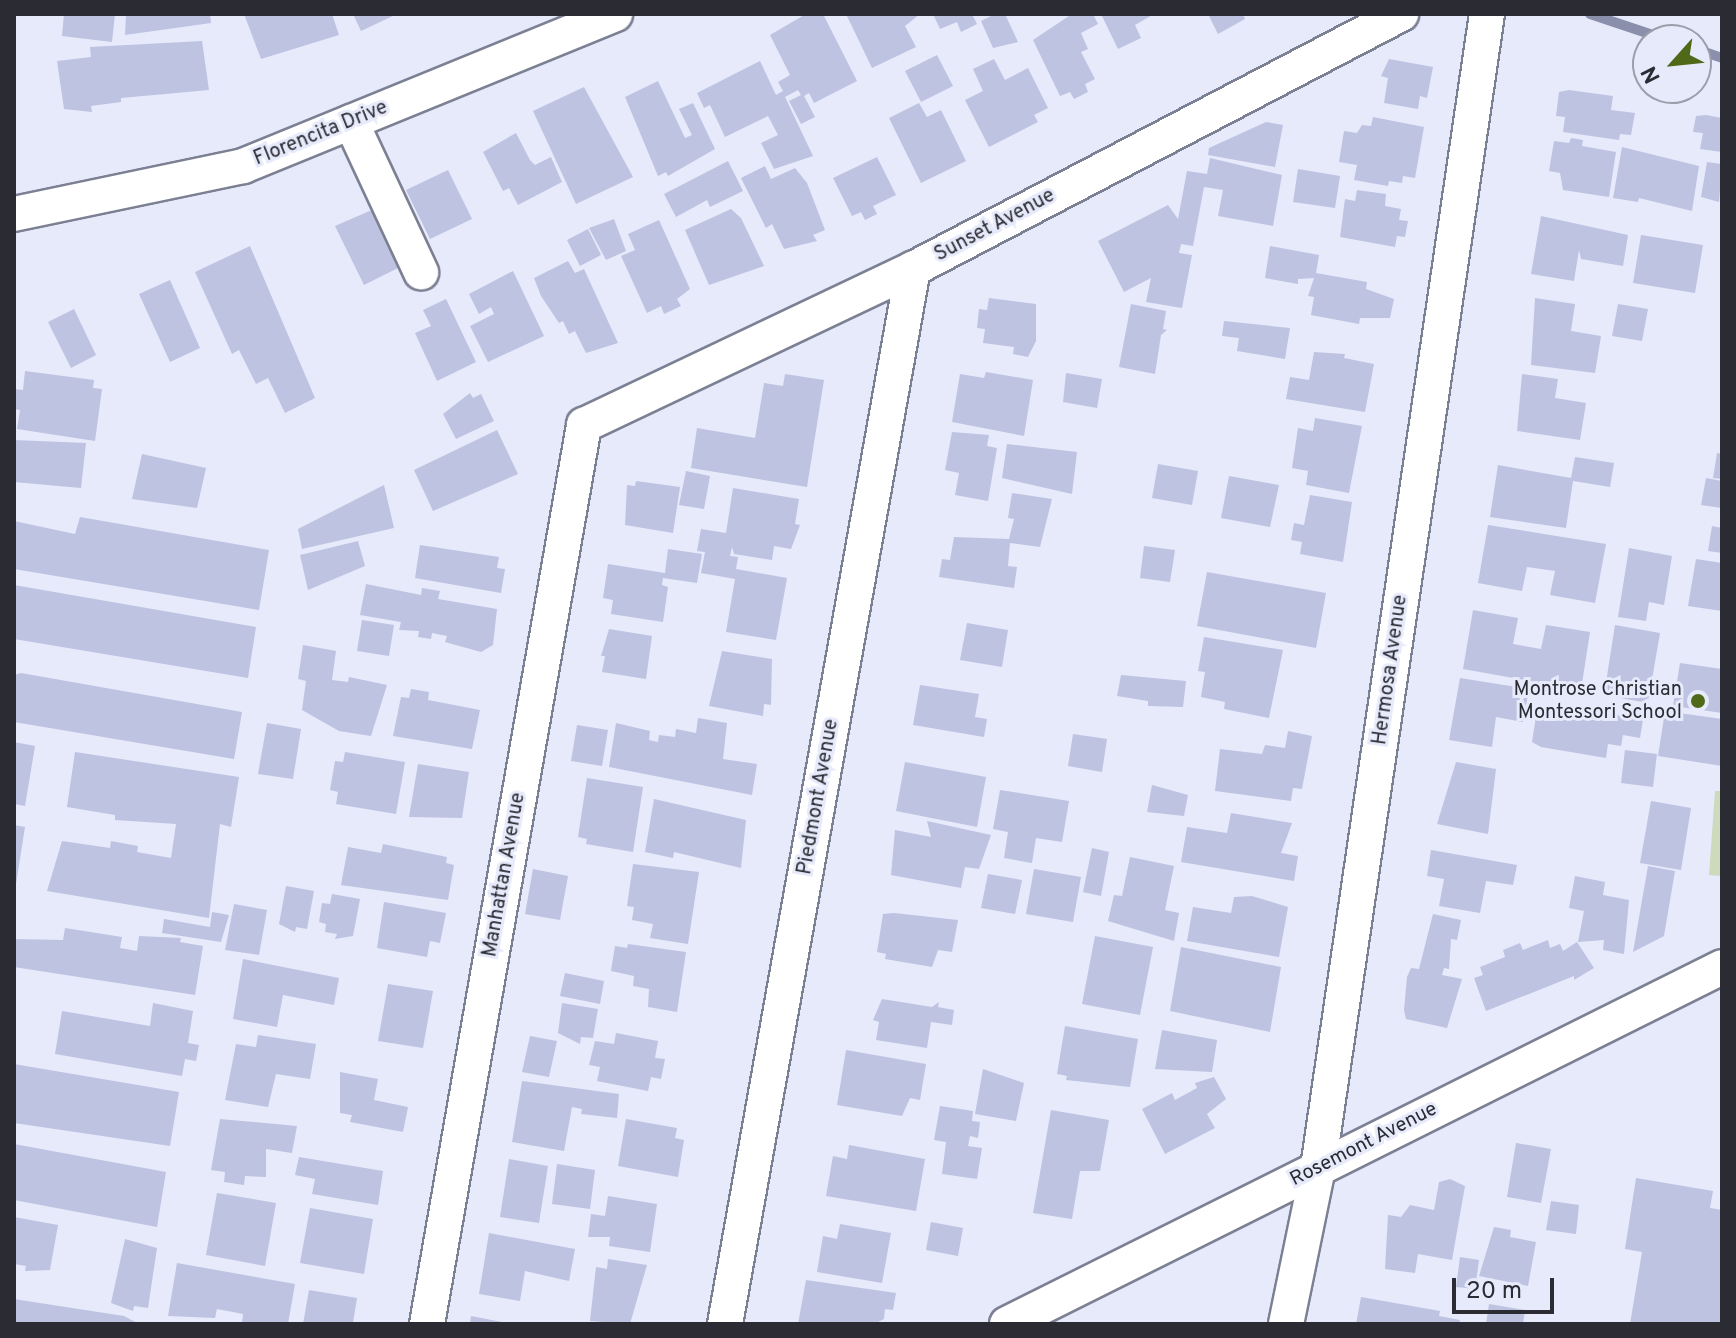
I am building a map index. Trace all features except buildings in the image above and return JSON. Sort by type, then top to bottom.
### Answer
[{"type":"street","name":"Florencita Drive","points":[[14,214],[243,166],[615,14]]},
{"type":"street","name":"Sunset Avenue","points":[[584,425],[913,269],[1401,14]]},
{"type":"street","name":"Hermosa Avenue","points":[[1286,1324],[1318,1168],[1487,14]]},
{"type":"street","points":[[351,122],[421,272]]},
{"type":"street","name":"Piedmont Avenue","points":[[725,1324],[913,269]]},
{"type":"street","name":"Manhattan Avenue","points":[[427,1324],[584,425]]},
{"type":"street","name":"Rosemont Avenue","points":[[1007,1324],[1722,967]]},
{"type":"green space","points":[[1715,791],[1722,791],[1722,876],[1709,875]]},
{"type":"waterway","points":[[1590,14],[1632,28]]},
{"type":"waterway","points":[[1712,55],[1722,58]]},
{"type":"place","name":"Montrose Christian Montessori School","points":[[1698,701]]}]
